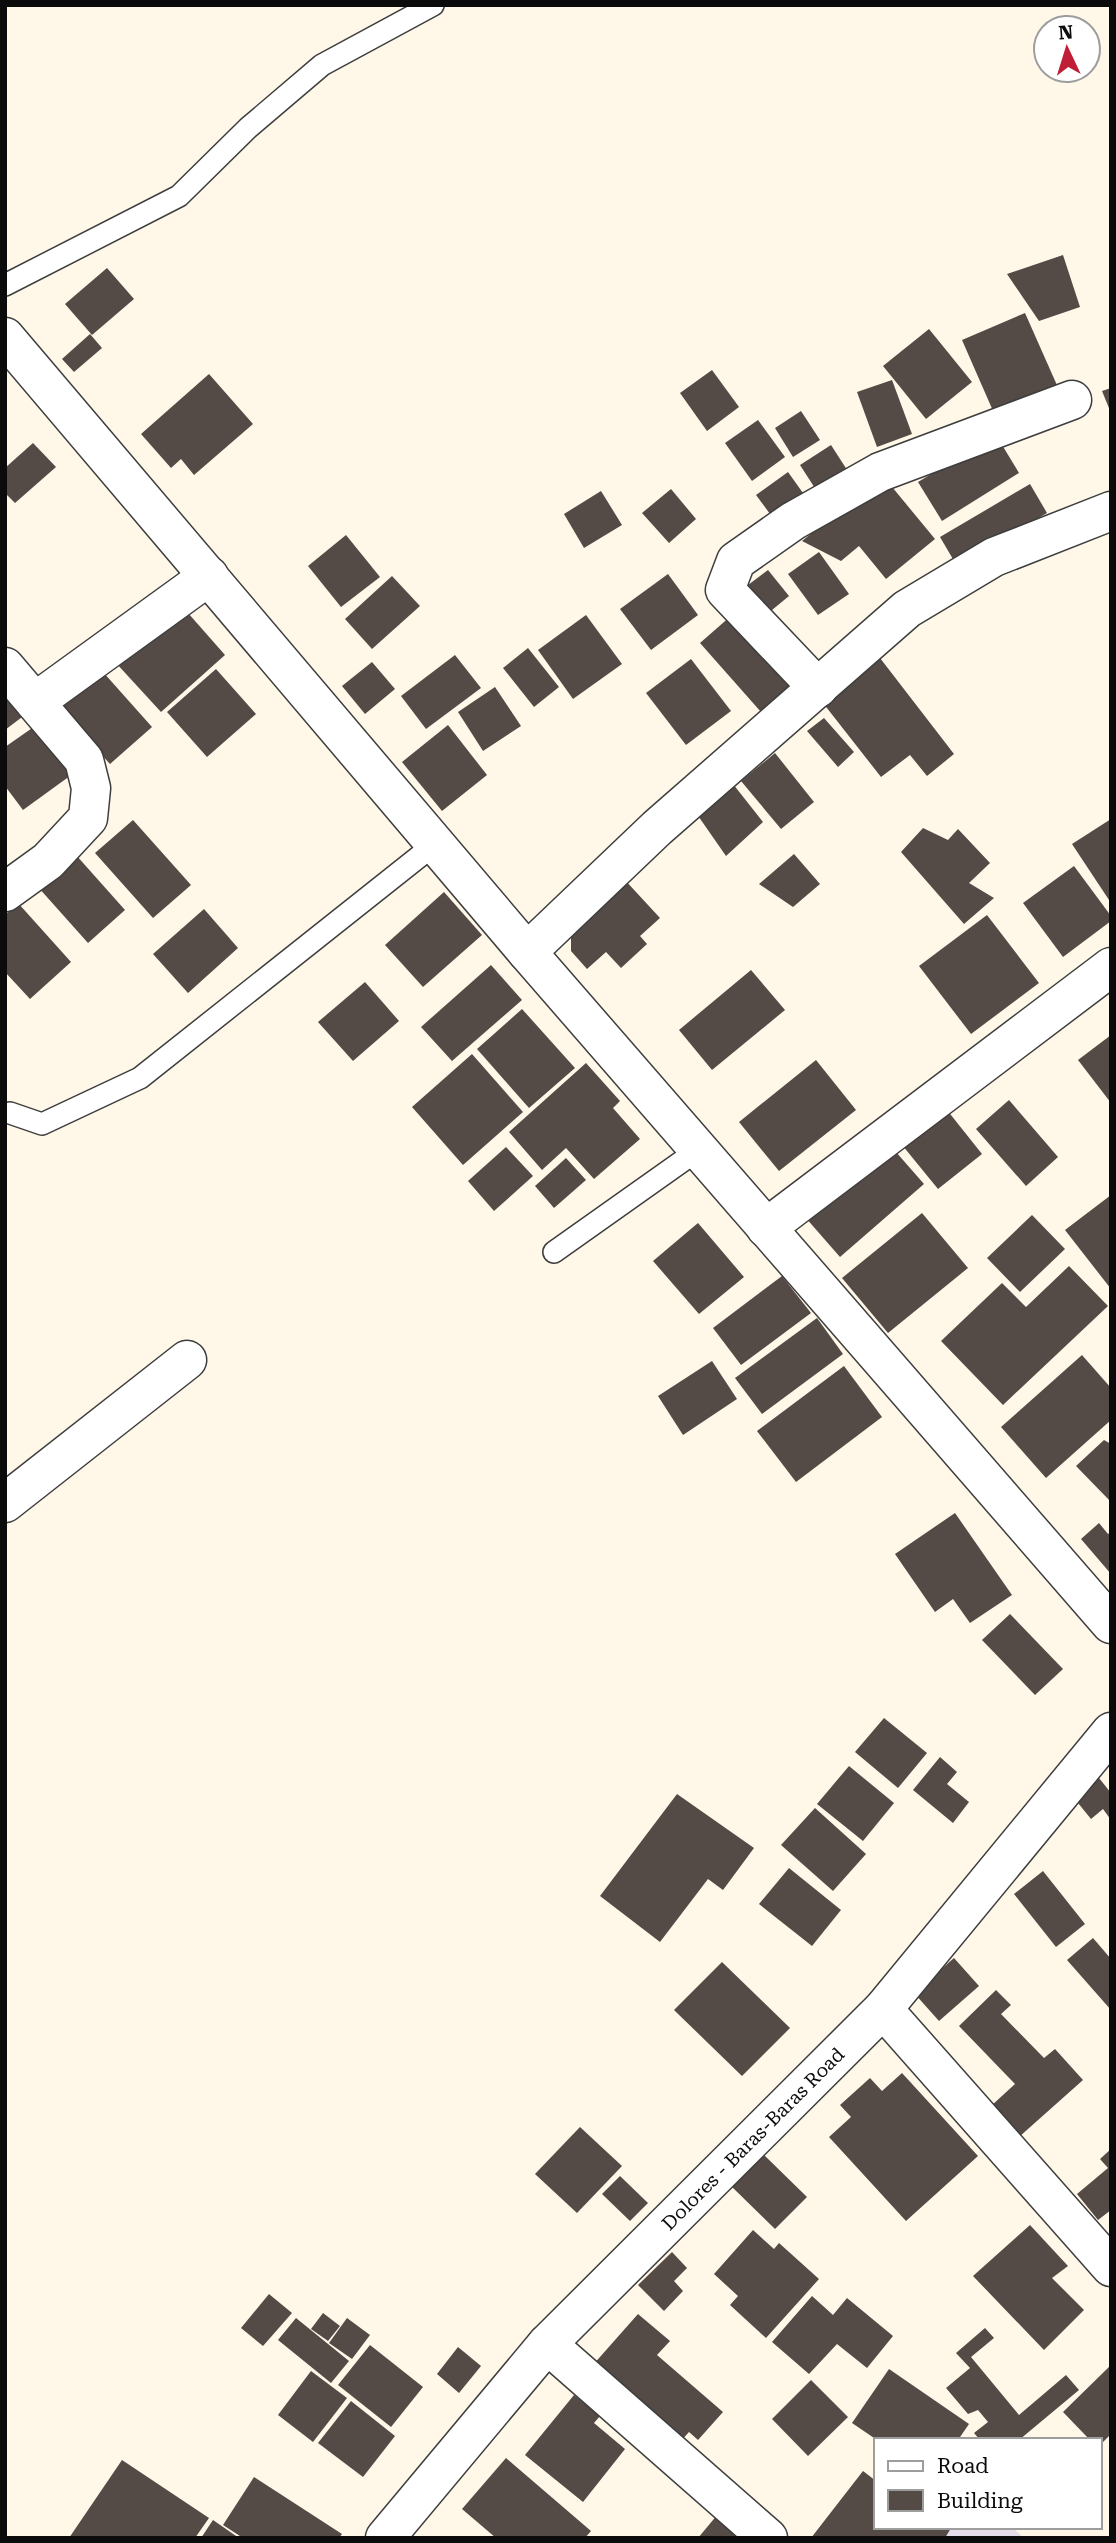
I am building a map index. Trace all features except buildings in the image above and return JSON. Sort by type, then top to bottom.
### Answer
[{"type":"street","points":[[5,337],[527,952],[1111,1624]]},
{"type":"street","points":[[818,688],[725,590],[736,561],[793,521],[880,472],[1072,400]]},
{"type":"street","points":[[527,952],[657,828],[907,609],[994,556],[1111,511]]},
{"type":"street","points":[[35,702],[209,576]]},
{"type":"street","points":[[5,667],[84,760],[91,788],[88,818],[48,860],[5,892]]},
{"type":"street","points":[[766,1228],[1111,967]]},
{"type":"street","points":[[5,1503],[187,1360]]},
{"type":"street","name":"Dolores - Baras-Baras Road","points":[[385,2538],[547,2344],[883,2009],[1111,1732]]},
{"type":"street","points":[[883,2009],[1111,2267]]},
{"type":"street","points":[[547,2344],[768,2538]]},
{"type":"lane","points":[[5,285],[179,195],[248,128],[323,65],[433,5]]},
{"type":"lane","points":[[10,1113],[42,1124],[140,1078],[435,844]]},
{"type":"lane","points":[[554,1252],[698,1150]]},
{"type":"shaded area","points":[[944,2529],[1014,2529],[1024,2538],[937,2538]]}]
